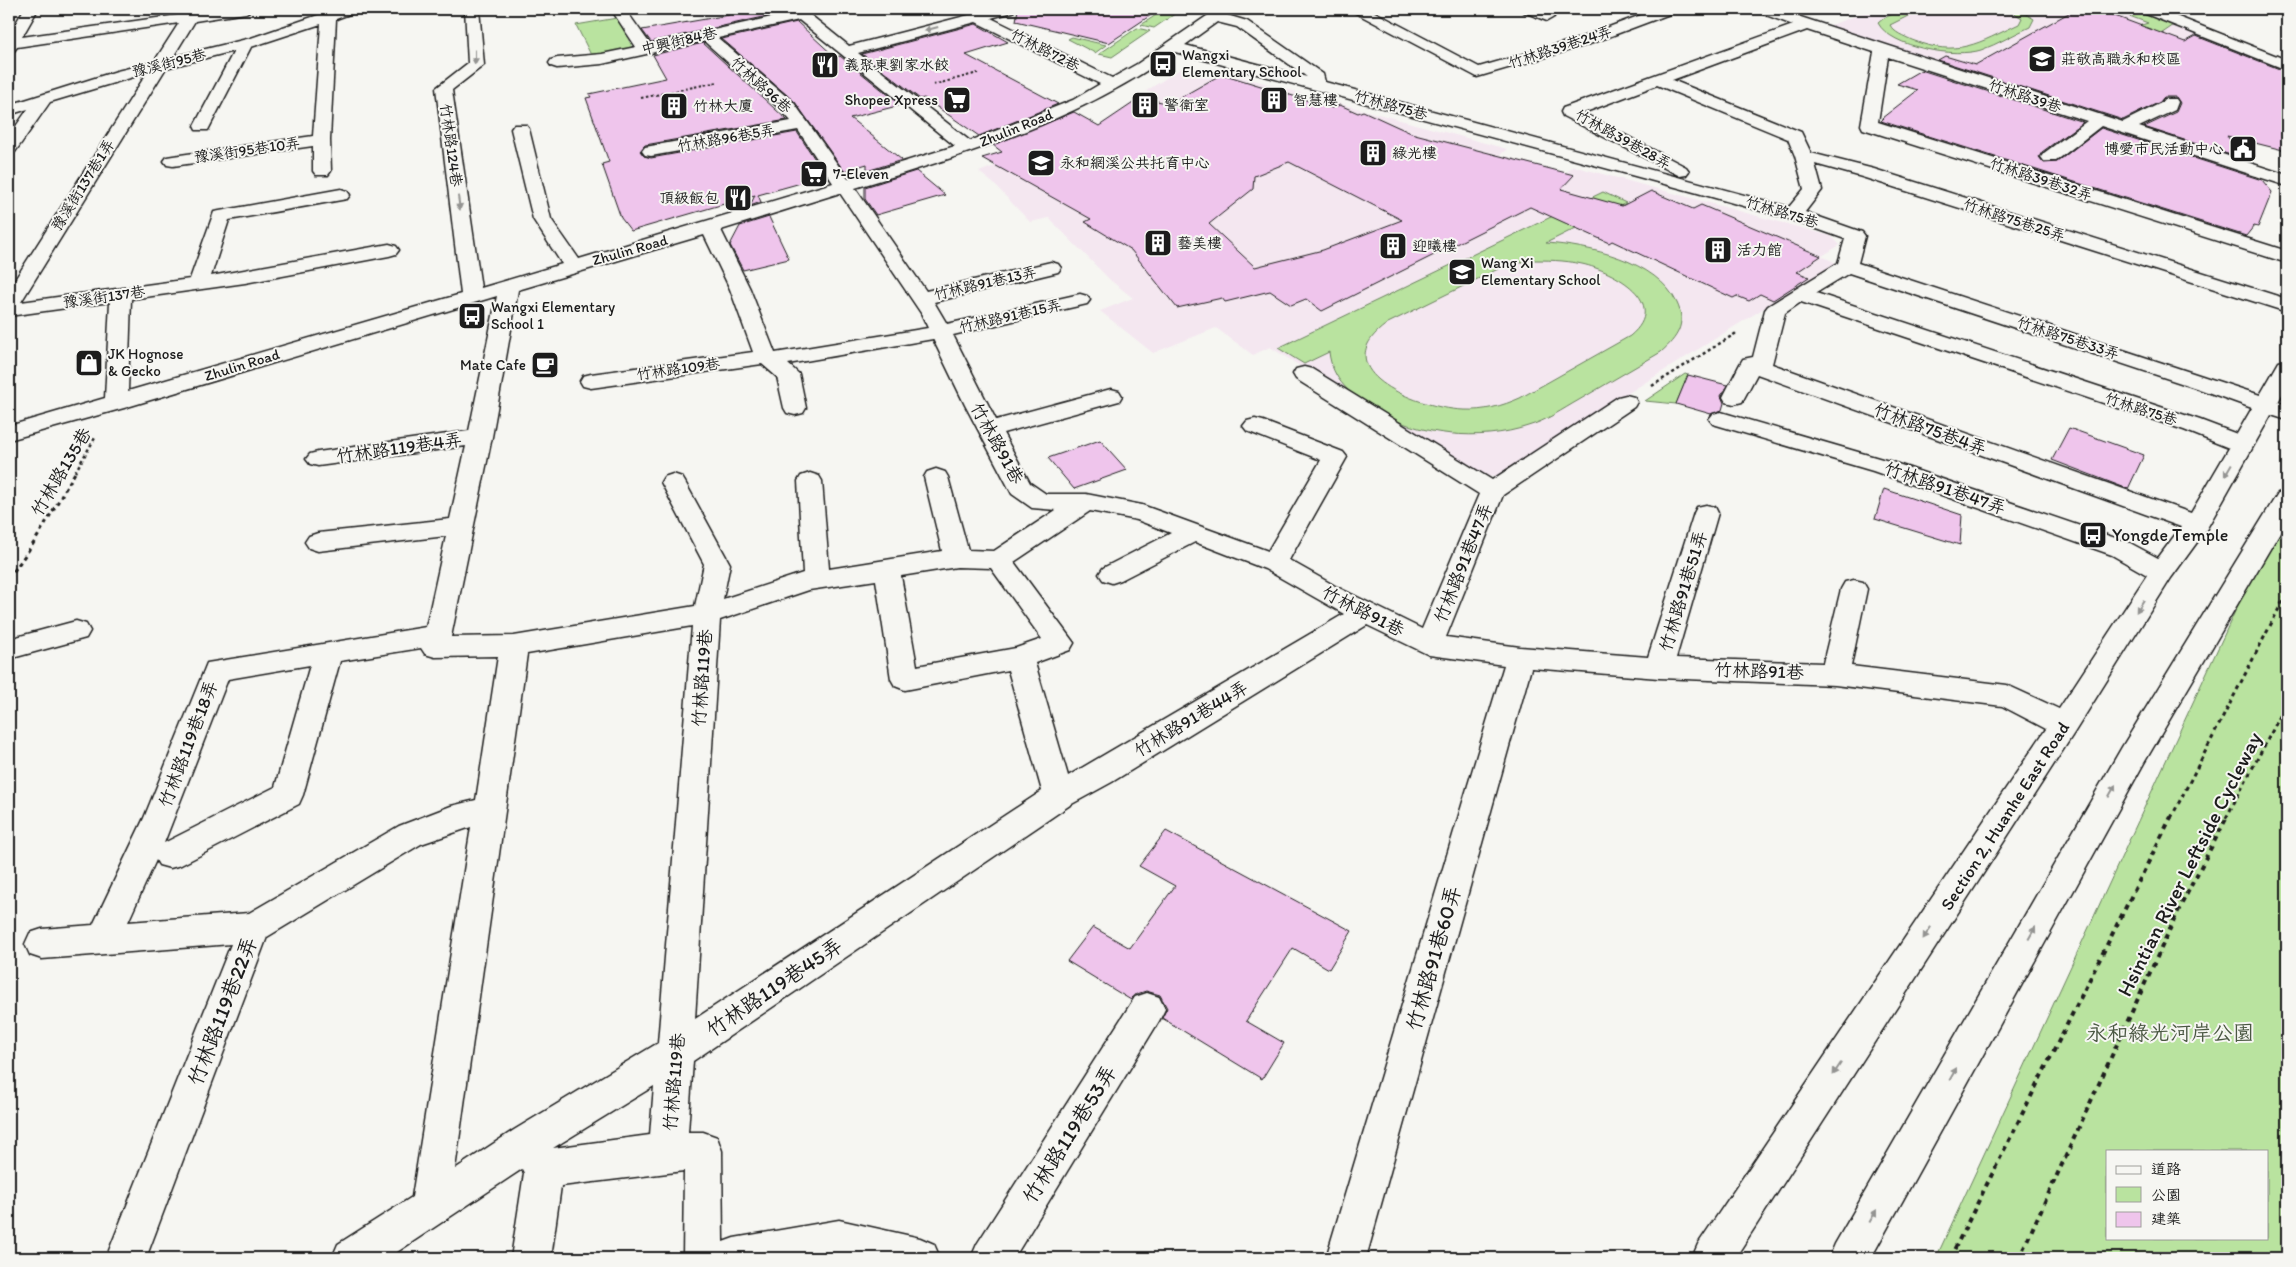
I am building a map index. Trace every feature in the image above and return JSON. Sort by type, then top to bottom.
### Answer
[{"type":"street","points":[[9,45],[31,9]]},
{"type":"street","points":[[9,45],[192,14],[246,9]]},
{"type":"street","name":"豫溪街95巷","points":[[9,110],[158,65],[245,44],[329,12],[350,9]]},
{"type":"street","name":"竹林路124巷","points":[[472,9],[476,65],[444,88],[472,297]]},
{"type":"street","points":[[618,9],[645,48]]},
{"type":"street","points":[[847,51],[1008,9]]},
{"type":"street","name":"竹林路39巷24弄","points":[[1359,9],[1477,72],[1582,42],[1670,9]]},
{"type":"street","points":[[1529,9],[1547,17]]},
{"type":"street","name":"竹林路39巷","points":[[1763,9],[1882,50],[2287,181]]},
{"type":"street","points":[[2159,10],[2287,65]]},
{"type":"street","name":"豫溪街95巷10弄","points":[[322,171],[321,140],[329,12]]},
{"type":"street","points":[[798,12],[899,95],[968,148]]},
{"type":"street","name":"中興街84巷","points":[[557,63],[602,59],[706,36],[798,12]]},
{"type":"street","points":[[1221,13],[1242,24],[1317,77],[1316,86]]},
{"type":"street","name":"Zhulin Road","points":[[9,433],[574,267],[968,148],[1079,103],[1143,67],[1221,13]]},
{"type":"street","name":"豫溪街137巷1弄","points":[[9,305],[158,65],[192,14]]},
{"type":"street","name":"竹林路72巷","points":[[978,16],[1112,84]]},
{"type":"street","name":"竹林路39巷28弄","points":[[1700,188],[1688,175],[1569,112],[1806,25]]},
{"type":"street","name":"竹林路96巷","points":[[706,36],[788,107],[802,124],[844,186]]},
{"type":"street","points":[[202,126],[245,44]]},
{"type":"street","name":"竹林路75巷","points":[[1172,46],[1793,214],[1855,236],[1847,266]]},
{"type":"street","name":"竹林路39巷32弄","points":[[1882,50],[1868,125],[2287,257]]},
{"type":"street","points":[[1658,80],[1795,136],[1804,156],[1813,190],[1793,214]]},
{"type":"street","points":[[9,148],[44,99]]},
{"type":"street","points":[[2124,128],[2169,106],[2170,102]]},
{"type":"street","points":[[2050,157],[2099,120]]},
{"type":"street","name":"竹林路96巷5弄","points":[[651,151],[802,124]]},
{"type":"street","points":[[520,128],[542,219],[574,267]]},
{"type":"street","name":"豫溪街95巷10弄","points":[[173,161],[321,140]]},
{"type":"street","points":[[1525,162],[1545,146]]},
{"type":"street","name":"竹林路75巷25弄","points":[[1804,156],[1868,173],[2287,306]]},
{"type":"street","name":"竹林路91巷","points":[[844,186],[931,313],[1021,488],[1041,502],[1086,502],[1142,513],[1194,532],[1274,563],[1429,645],[1520,657],[1659,668],[1835,674],[2007,696],[2064,725]]},
{"type":"street","points":[[198,284],[221,216],[341,195]]},
{"type":"street","points":[[710,226],[740,289],[768,359],[788,374],[795,408]]},
{"type":"street","name":"豫溪街137巷","points":[[9,310],[198,284],[389,250]]},
{"type":"street","points":[[1734,396],[1751,364],[1763,361],[1775,310],[1847,266]]},
{"type":"street","name":"竹林路75巷33弄","points":[[1847,266],[2210,385],[2276,409]]},
{"type":"street","name":"竹林路91巷13弄","points":[[920,299],[1051,268]]},
{"type":"street","points":[[438,635],[480,437],[509,286]]},
{"type":"street","name":"竹林路75巷","points":[[1799,294],[2192,425],[2242,445]]},
{"type":"street","points":[[116,403],[121,295]]},
{"type":"street","name":"竹林路91巷15弄","points":[[768,359],[940,332],[1080,300]]},
{"type":"street","name":"竹林路109巷","points":[[591,381],[768,359]]},
{"type":"street","name":"竹林路75巷4弄","points":[[1751,364],[2197,524]]},
{"type":"street","name":"Section 2, Huanhe East Road","points":[[1712,1258],[2064,725],[2162,572],[2197,524],[2242,445],[2276,409],[2287,367]]},
{"type":"street","points":[[1304,374],[1492,491]]},
{"type":"street","points":[[990,429],[1111,396]]},
{"type":"street","name":"竹林路91巷47弄","points":[[1429,645],[1492,491],[1626,402]]},
{"type":"street","name":"竹林路91巷47弄","points":[[1721,420],[1881,466],[2121,549],[2162,572]]},
{"type":"street","points":[[1255,426],[1335,457],[1274,563]]},
{"type":"street","name":"竹林路119巷4弄","points":[[318,459],[480,437]]},
{"type":"street","points":[[936,477],[957,558]]},
{"type":"street","points":[[673,482],[717,564],[707,614],[816,578],[810,481]]},
{"type":"street","points":[[1849,1258],[2133,754],[2287,499]]},
{"type":"street","points":[[807,581],[957,558],[999,560],[1086,502]]},
{"type":"street","name":"竹林路91巷51弄","points":[[1659,668],[1706,513]]},
{"type":"street","points":[[318,542],[461,526]]},
{"type":"street","points":[[1112,574],[1194,532]]},
{"type":"street","points":[[887,569],[905,679],[1019,658],[1060,643],[999,560]]},
{"type":"street","points":[[1835,674],[1854,589]]},
{"type":"street","name":"竹林路91巷44弄","points":[[1017,826],[1059,796],[1101,774],[1366,613]]},
{"type":"street","name":"竹林路119巷","points":[[438,635],[435,647],[514,646],[707,614],[668,1152],[703,1151],[703,1258]]},
{"type":"street","points":[[9,649],[76,631]]},
{"type":"street","name":"竹林路119巷18弄","points":[[103,940],[160,818],[217,670],[438,635]]},
{"type":"street","points":[[352,1258],[430,1209],[514,646]]},
{"type":"street","points":[[170,855],[288,795],[328,653]]},
{"type":"street","name":"竹林路91巷60弄","points":[[1346,1258],[1520,657]]},
{"type":"street","points":[[1019,658],[1059,796]]},
{"type":"street","name":"竹林路119巷22弄","points":[[126,1258],[254,927],[410,835],[451,819],[490,810]]},
{"type":"street","name":"竹林路119巷45弄","points":[[430,1209],[536,1156],[676,1052],[1017,826]]},
{"type":"street","points":[[42,944],[254,927]]},
{"type":"street","name":"竹林路119巷53弄","points":[[991,1258],[1146,1009]]},
{"type":"street","points":[[531,1258],[536,1156],[668,1152]]},
{"type":"street","points":[[734,1258],[839,1240],[920,1258]]},
{"type":"path","points":[[899,95],[978,73]]},
{"type":"path","points":[[641,98],[751,75]]},
{"type":"path","points":[[1626,402],[1775,310]]},
{"type":"path","name":"竹林路135巷","points":[[9,578],[34,541],[116,403]]},
{"type":"path","points":[[1950,1258],[2137,885],[2287,593]]},
{"type":"path","name":"Hsintian River Leftside Cycleway","points":[[2019,1258],[2180,907],[2287,703]]},
{"type":"shaded area","name":"莊敬高職永和校區","points":[[1874,9],[2134,9],[2197,35],[2149,62],[2102,98],[2082,109],[1828,26]]},
{"type":"shaded area","name":"Wang Xi Elementary School","points":[[1182,68],[1199,73],[1220,71],[1507,149],[1500,155],[1566,173],[1573,166],[1831,236],[1840,245],[1822,256],[1836,263],[1496,476],[1478,478],[1270,347],[1253,355],[1216,328],[1153,353],[1100,311],[1133,298],[1110,280],[1049,218],[1030,222],[993,183],[979,172],[1136,111],[1126,107],[1142,97],[1148,98],[1154,94],[1146,91]]},
{"type":"green space","points":[[1165,9],[1182,9],[1154,28],[1141,25]]},
{"type":"green space","points":[[1904,9],[1922,9],[1890,25],[1894,30],[1912,40],[1942,48],[1967,46],[2019,24],[2022,18],[2007,9],[2018,9],[2034,19],[2030,27],[1981,50],[1956,53],[1941,52],[1910,45],[1896,39],[1885,32],[1878,23],[1884,18]]},
{"type":"green space","points":[[2111,9],[2134,9],[2174,25],[2158,36],[2135,27],[2148,23]]},
{"type":"green space","points":[[617,18],[633,48],[592,57],[576,25]]},
{"type":"green space","points":[[1137,28],[1150,31],[1112,57],[1099,54]]},
{"type":"green space","points":[[1072,37],[1106,45],[1095,53],[1068,39]]},
{"type":"green space","points":[[1603,192],[1626,203],[1546,243],[1601,252],[1638,266],[1654,276],[1667,288],[1677,303],[1681,318],[1681,324],[1676,336],[1661,352],[1541,421],[1510,431],[1490,434],[1449,434],[1409,425],[1391,418],[1366,404],[1344,386],[1334,371],[1329,352],[1304,364],[1278,348]],"holes":[[[1528,260],[1562,261],[1582,264],[1609,273],[1633,290],[1641,300],[1644,311],[1641,323],[1630,336],[1520,398],[1486,409],[1464,410],[1424,403],[1403,395],[1384,384],[1371,371],[1365,357],[1370,340],[1388,323],[1498,269]]]},
{"type":"green space","points":[[1685,374],[1688,375],[1676,404],[1645,401]]},
{"type":"green space","name":"永和綠光河岸公園","points":[[2287,499],[2287,1258],[1936,1258]]},
{"type":"building","points":[[724,9],[783,9],[786,12],[651,42],[642,30],[729,15]]},
{"type":"building","points":[[1018,9],[1160,9],[1109,43],[1016,21]]},
{"type":"building","points":[[2076,9],[2096,9],[2185,42],[2196,36],[2287,72],[2287,151],[2227,136],[2246,160],[2144,127],[2176,112],[2180,103],[2176,97],[2164,97],[2160,102],[2123,120],[1938,60],[1945,56],[1975,65]]},
{"type":"building","points":[[797,22],[835,57],[840,56],[901,105],[850,118],[902,160],[867,171],[867,164],[844,171],[795,102],[722,39]]},
{"type":"building","points":[[976,24],[1008,42],[966,55],[1058,104],[979,136],[924,98],[920,99],[862,54]]},
{"type":"building","points":[[703,43],[787,120],[645,145],[640,151],[644,156],[651,158],[797,132],[826,176],[758,195],[761,202],[750,206],[755,195],[631,231],[621,218],[602,164],[609,162],[586,98],[591,97],[589,94],[666,78],[653,55]]},
{"type":"building","points":[[1921,70],[2083,122],[2042,152],[2039,157],[2044,163],[2057,162],[2101,128],[2262,180],[2272,192],[2258,227],[2254,226],[2246,236],[1881,121],[1884,118],[1882,118],[1918,90],[1897,84]]},
{"type":"building","points":[[1222,74],[1332,108],[1340,105],[1358,113],[1363,111],[1411,133],[1574,175],[1561,189],[1622,206],[1651,191],[1693,209],[1701,205],[1821,256],[1797,272],[1809,277],[1773,300],[1760,294],[1749,301],[1737,296],[1733,298],[1612,241],[1609,243],[1530,207],[1322,311],[1306,299],[1291,305],[1270,291],[1225,302],[1222,298],[1177,308],[1131,250],[1085,222],[1091,219],[982,158],[1002,152],[993,145],[1074,112],[1099,126],[1142,97],[1169,104]],"holes":[[[1289,162],[1402,220],[1323,250],[1255,267],[1209,224],[1253,189],[1254,176]]]},
{"type":"building","points":[[916,171],[945,195],[876,215],[865,199],[865,187]]},
{"type":"building","points":[[769,217],[789,259],[743,270],[730,245],[740,226]]},
{"type":"building","points":[[1688,375],[1727,385],[1721,396],[1724,403],[1722,410],[1711,414],[1676,404]]},
{"type":"building","points":[[2069,428],[2144,455],[2128,489],[2052,460]]},
{"type":"building","points":[[1100,440],[1127,470],[1074,489],[1048,458]]},
{"type":"building","points":[[1884,489],[1962,515],[1960,545],[1875,519]]},
{"type":"building","points":[[1166,831],[1352,931],[1329,969],[1293,948],[1246,1021],[1284,1043],[1262,1079],[1162,1018],[1167,1008],[1160,995],[1146,991],[1134,995],[1131,1000],[1067,961],[1093,927],[1130,948],[1175,886],[1139,866]]},
{"type":"place","name":"莊敬高職永和校區","points":[[2042,59]]},
{"type":"place","name":"Wangxi Elementary School","points":[[1163,64]]},
{"type":"place","name":"義聚東劉家水餃","points":[[825,65]]},
{"type":"place","name":"Shopee Xpress","points":[[957,100]]},
{"type":"place","name":"智慧樓","points":[[1274,100]]},
{"type":"place","name":"警衛室","points":[[1145,105]]},
{"type":"place","name":"竹林大廈","points":[[674,106]]},
{"type":"place","name":"博愛市民活動中心","points":[[2243,149]]},
{"type":"place","name":"綠光樓","points":[[1373,153]]},
{"type":"place","name":"永和網溪公共托育中心","points":[[1041,163]]},
{"type":"place","name":"7-Eleven","points":[[814,174]]},
{"type":"place","name":"頂級飯包","points":[[738,198]]},
{"type":"place","name":"藝美樓","points":[[1158,243]]},
{"type":"place","name":"迎曦樓","points":[[1393,246]]},
{"type":"place","name":"活力館","points":[[1718,250]]},
{"type":"place","name":"Wang Xi Elementary School","points":[[1462,272]]},
{"type":"place","name":"Wangxi Elementary School 1","points":[[472,316]]},
{"type":"place","name":"JK Hognose & Gecko","points":[[89,363]]},
{"type":"place","name":"Mate Cafe","points":[[545,365]]},
{"type":"place","name":"Yongde Temple","points":[[2093,535]]}]
